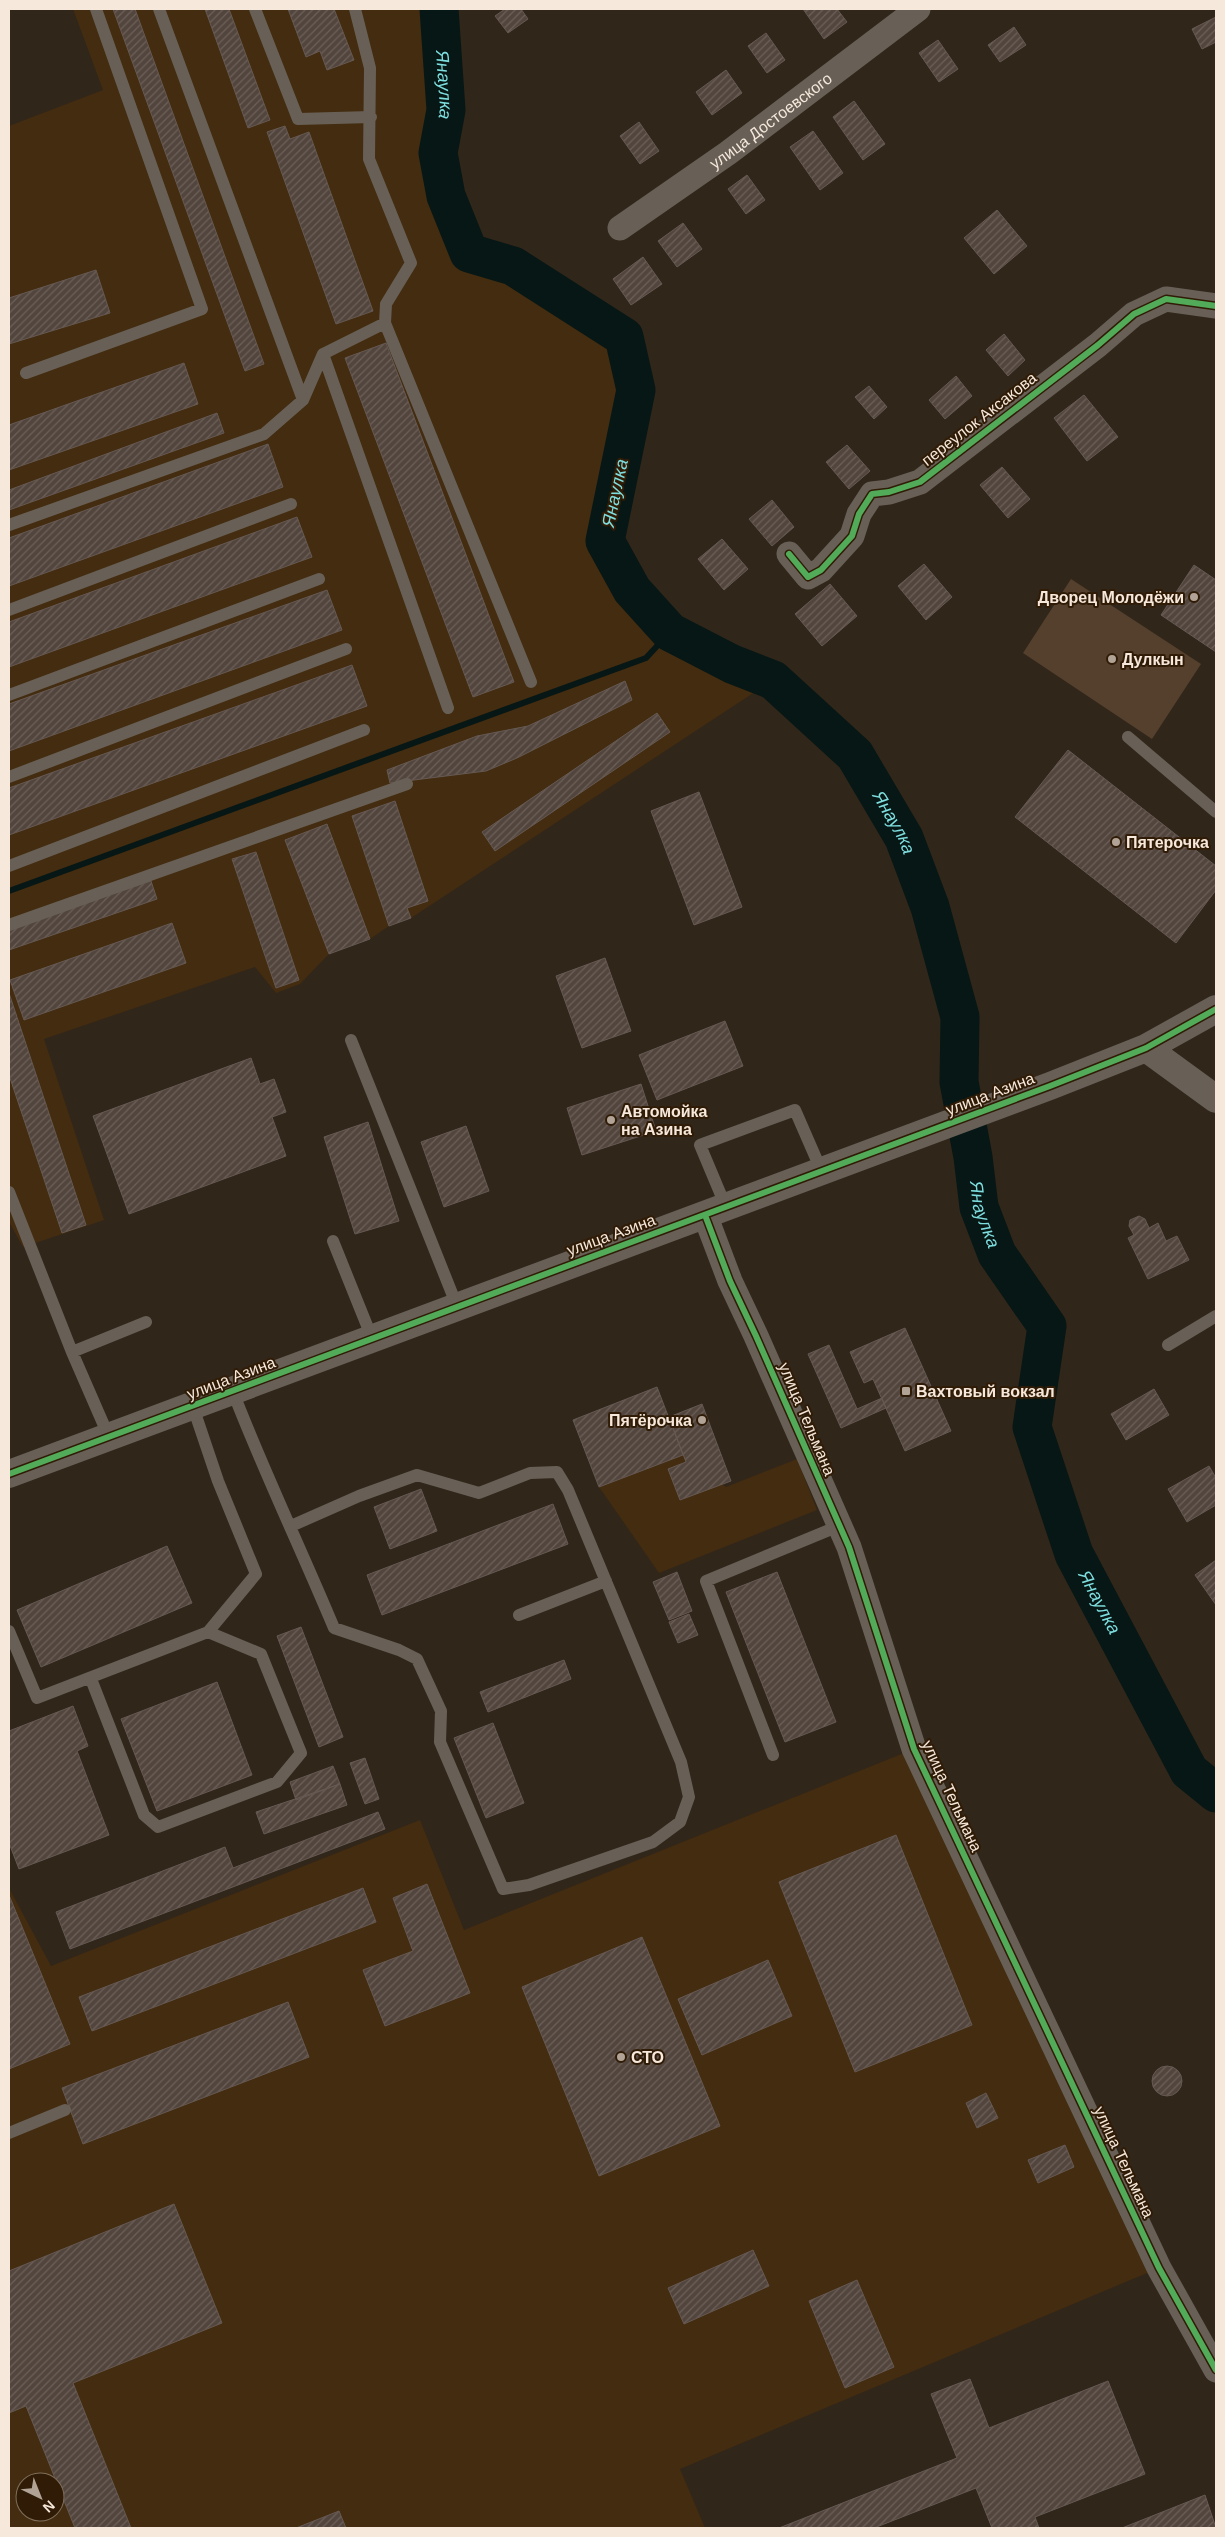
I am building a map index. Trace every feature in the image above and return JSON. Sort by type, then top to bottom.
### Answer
[{"type":"street","name":"улица Достоевского","points":[[620,228],[728,153],[918,9]]},
{"type":"street","name":"переулок Аксакова","points":[[789,554],[808,577],[822,570],[852,536],[859,514],[872,494],[889,492],[920,482],[1134,314],[1166,299],[1216,306]]},
{"type":"street","name":"улица Азина","points":[[9,1474],[1050,1086],[1146,1048],[1216,1009]]},
{"type":"street","points":[[1146,1048],[1216,1099]]},
{"type":"street","name":"улица Тельмана","points":[[716,1211],[730,1281],[849,1547],[914,1749],[1158,2268],[1216,2370]]},
{"type":"lane","points":[[26,373],[202,309],[96,9]]},
{"type":"lane","points":[[159,9],[303,400]]},
{"type":"lane","points":[[255,9],[298,119],[371,117]]},
{"type":"lane","points":[[355,9],[370,68],[371,117],[369,159],[411,263],[386,304],[385,323],[531,682]]},
{"type":"lane","points":[[9,525],[264,434],[303,400],[323,354],[385,323]]},
{"type":"lane","points":[[323,354],[448,708]]},
{"type":"lane","points":[[9,610],[291,504]]},
{"type":"lane","points":[[9,695],[319,579]]},
{"type":"lane","points":[[9,777],[346,649]]},
{"type":"lane","points":[[9,866],[364,730]]},
{"type":"lane","points":[[1128,736],[1216,812]]},
{"type":"lane","points":[[9,925],[407,784]]},
{"type":"lane","points":[[351,1040],[456,1306]]},
{"type":"lane","points":[[716,1211],[700,1145],[795,1110],[822,1172]]},
{"type":"lane","points":[[9,1192],[72,1352],[108,1437]]},
{"type":"lane","points":[[333,1241],[372,1338]]},
{"type":"lane","points":[[1168,1345],[1216,1316]]},
{"type":"lane","points":[[72,1352],[146,1322]]},
{"type":"lane","points":[[233,1392],[261,1464],[291,1526],[334,1628],[399,1650],[417,1659],[441,1711],[440,1742],[503,1889],[529,1885],[653,1842],[680,1822],[689,1798],[681,1762],[568,1490],[556,1472],[530,1473],[479,1492],[417,1475],[358,1496],[291,1526]]},
{"type":"lane","points":[[9,1631],[37,1698],[91,1679],[208,1632],[256,1574],[218,1481],[193,1407]]},
{"type":"lane","points":[[773,1755],[706,1581],[839,1526]]},
{"type":"lane","points":[[519,1615],[606,1581]]},
{"type":"lane","points":[[91,1679],[144,1816],[158,1827],[278,1782],[301,1753],[261,1654],[208,1632]]},
{"type":"lane","points":[[9,2133],[65,2110]]},
{"type":"shaded area","points":[[73,9],[439,9],[446,110],[438,153],[446,196],[469,253],[513,266],[624,337],[636,390],[605,541],[632,590],[670,632],[732,664],[773,680],[411,918],[389,926],[370,939],[329,954],[300,984],[276,993],[255,967],[44,1039],[104,1220],[23,1247],[9,1222],[9,126],[103,90]]},
{"type":"shaded area","name":"Дулкын","points":[[1071,579],[1201,664],[1152,739],[1023,653]]},
{"type":"shaded area","points":[[683,1455],[726,1487],[797,1459],[817,1510],[659,1573],[599,1487]]},
{"type":"shaded area","points":[[914,1749],[1159,2268],[680,2469],[705,2528],[9,2528],[9,1888],[51,1966],[420,1820],[464,1930]]},
{"type":"building","points":[[113,9],[135,9],[264,364],[245,371]]},
{"type":"building","points":[[205,9],[229,9],[270,120],[248,128]]},
{"type":"building","points":[[288,9],[334,9],[354,60],[327,70],[320,51],[306,57]]},
{"type":"building","points":[[505,9],[521,9],[528,19],[508,33],[495,16]]},
{"type":"building","points":[[803,9],[837,9],[847,22],[824,39]]},
{"type":"building","points":[[1216,17],[1216,42],[1202,49],[1192,29]]},
{"type":"building","points":[[1014,27],[1026,45],[1000,62],[988,45]]},
{"type":"building","points":[[766,33],[785,60],[767,73],[748,46]]},
{"type":"building","points":[[938,40],[958,69],[939,82],[919,53]]},
{"type":"building","points":[[726,70],[742,93],[712,115],[696,92]]},
{"type":"building","points":[[854,101],[885,144],[863,160],[833,117]]},
{"type":"building","points":[[639,122],[659,151],[640,164],[620,136]]},
{"type":"building","points":[[285,126],[290,139],[309,132],[373,311],[336,324],[267,132]]},
{"type":"building","points":[[813,131],[843,173],[820,190],[790,147]]},
{"type":"building","points":[[747,175],[765,200],[746,214],[728,189]]},
{"type":"building","points":[[997,210],[1027,246],[994,274],[964,238]]},
{"type":"building","points":[[683,223],[702,249],[677,267],[658,241]]},
{"type":"building","points":[[643,257],[662,284],[631,305],[613,279]]},
{"type":"building","points":[[96,270],[110,313],[9,344],[9,298]]},
{"type":"building","points":[[1004,334],[1025,360],[1008,376],[986,350]]},
{"type":"building","points":[[386,343],[514,682],[473,697],[345,358]]},
{"type":"building","points":[[184,363],[198,404],[9,470],[9,425]]},
{"type":"building","points":[[956,376],[972,396],[945,419],[929,400]]},
{"type":"building","points":[[869,386],[887,407],[874,419],[855,397]]},
{"type":"building","points":[[1084,395],[1118,437],[1087,461],[1054,418]]},
{"type":"building","points":[[217,413],[224,433],[9,510],[9,490]]},
{"type":"building","points":[[268,444],[283,487],[9,586],[9,538]]},
{"type":"building","points":[[847,445],[870,471],[849,489],[826,462]]},
{"type":"building","points":[[1002,467],[1030,499],[1008,518],[980,485]]},
{"type":"building","points":[[772,500],[794,527],[772,546],[749,519]]},
{"type":"building","points":[[297,517],[312,557],[9,667],[9,622]]},
{"type":"building","points":[[722,539],[748,569],[724,590],[698,559]]},
{"type":"building","points":[[924,564],[952,597],[926,620],[898,586]]},
{"type":"building","name":"Дворец Молодёжи","points":[[1194,565],[1216,580],[1216,652],[1161,615]]},
{"type":"building","points":[[830,584],[857,616],[822,646],[795,614]]},
{"type":"building","points":[[327,590],[342,630],[9,751],[9,704]]},
{"type":"building","points":[[352,665],[367,706],[9,835],[9,788]]},
{"type":"building","points":[[625,681],[632,700],[517,758],[486,771],[390,783],[387,770],[477,736],[528,726]]},
{"type":"building","points":[[657,713],[670,732],[495,851],[482,832]]},
{"type":"building","name":"Пятерочка","points":[[1068,750],[1216,866],[1216,890],[1176,943],[1015,817]]},
{"type":"building","points":[[699,792],[742,907],[694,925],[651,811]]},
{"type":"building","points":[[395,801],[428,901],[407,908],[411,918],[389,926],[352,816]]},
{"type":"building","points":[[327,824],[370,939],[329,954],[285,840]]},
{"type":"building","points":[[256,852],[299,980],[276,988],[232,859]]},
{"type":"building","points":[[151,881],[157,899],[9,950],[9,929]]},
{"type":"building","points":[[172,923],[186,963],[24,1020],[10,980]]},
{"type":"building","points":[[605,958],[631,1031],[582,1048],[556,976]]},
{"type":"building","points":[[9,993],[86,1225],[62,1233],[9,1075]]},
{"type":"building","points":[[725,1021],[743,1066],[657,1100],[639,1055]]},
{"type":"building","points":[[251,1058],[260,1084],[274,1079],[286,1112],[272,1117],[286,1156],[129,1214],[93,1116]]},
{"type":"building","name":"Автомойка на Азина","points":[[641,1084],[656,1131],[582,1155],[567,1108]]},
{"type":"building","points":[[368,1122],[399,1221],[355,1234],[324,1137]]},
{"type":"building","points":[[466,1126],[489,1191],[444,1207],[421,1142]]},
{"type":"building","points":[[1139,1216],[1145,1219],[1149,1228],[1158,1223],[1166,1241],[1177,1236],[1189,1260],[1148,1279],[1128,1238],[1134,1235],[1129,1226],[1130,1220]]},
{"type":"building","name":"Вахтовый вокзал","points":[[905,1328],[951,1431],[905,1451],[873,1379],[864,1383],[850,1352]]},
{"type":"building","points":[[829,1345],[857,1409],[882,1398],[886,1408],[841,1428],[808,1354]]},
{"type":"building","points":[[657,1387],[683,1455],[599,1487],[573,1420]]},
{"type":"building","points":[[1154,1389],[1169,1415],[1126,1440],[1111,1414]]},
{"type":"building","points":[[702,1404],[731,1481],[680,1500],[668,1469],[686,1462],[669,1417]]},
{"type":"building","points":[[1209,1466],[1216,1478],[1216,1505],[1187,1522],[1168,1489]]},
{"type":"building","points":[[421,1489],[437,1531],[390,1549],[374,1507]]},
{"type":"building","points":[[553,1504],[568,1544],[382,1615],[367,1575]]},
{"type":"building","points":[[167,1546],[192,1603],[41,1667],[17,1610]]},
{"type":"building","points":[[1216,1560],[1216,1605],[1195,1575]]},
{"type":"building","points":[[677,1572],[692,1611],[669,1620],[653,1582]]},
{"type":"building","points":[[777,1572],[836,1722],[785,1742],[726,1592]]},
{"type":"building","points":[[689,1614],[698,1635],[678,1643],[669,1622]]},
{"type":"building","points":[[301,1627],[343,1737],[319,1747],[277,1636]]},
{"type":"building","points":[[564,1660],[571,1679],[488,1712],[480,1692]]},
{"type":"building","points":[[217,1682],[252,1775],[157,1811],[121,1719]]},
{"type":"building","points":[[73,1706],[88,1746],[77,1751],[109,1835],[19,1869],[9,1843],[9,1731]]},
{"type":"building","points":[[493,1723],[524,1803],[486,1818],[454,1738]]},
{"type":"building","points":[[365,1758],[379,1799],[365,1804],[350,1763]]},
{"type":"building","points":[[333,1766],[340,1784],[296,1800],[290,1782]]},
{"type":"building","points":[[340,1784],[347,1805],[264,1834],[256,1812]]},
{"type":"building","points":[[378,1812],[385,1829],[70,1949],[56,1912],[225,1847],[233,1868]]},
{"type":"building","points":[[896,1835],[972,2025],[855,2072],[779,1882]]},
{"type":"building","points":[[427,1884],[470,1993],[385,2026],[363,1970],[413,1951],[393,1898]]},
{"type":"building","points":[[363,1888],[376,1922],[92,2031],[79,1997]]},
{"type":"building","points":[[9,1895],[70,2044],[9,2069]]},
{"type":"building","name":"СТО","points":[[642,1937],[720,2126],[599,2176],[522,1987]]},
{"type":"building","points":[[768,1960],[792,2016],[702,2055],[678,1999]]},
{"type":"building","points":[[288,2002],[309,2057],[83,2144],[62,2088]]},
{"type":"building","points":[[1167,2066],[1173,2067],[1181,2075],[1181,2087],[1173,2095],[1167,2096],[1161,2095],[1153,2087],[1152,2081],[1153,2075],[1161,2067]]},
{"type":"building","points":[[986,2093],[998,2118],[977,2128],[966,2103]]},
{"type":"building","points":[[1065,2145],[1074,2167],[1038,2183],[1028,2160]]},
{"type":"building","points":[[174,2204],[222,2323],[73,2383],[131,2528],[75,2528],[65,2503],[65,2472],[53,2472],[26,2406],[9,2413],[9,2271]]},
{"type":"building","points":[[753,2250],[769,2286],[684,2324],[668,2288]]},
{"type":"building","points":[[857,2280],[894,2367],[845,2388],[809,2301]]},
{"type":"building","points":[[970,2379],[989,2428],[1108,2381],[1145,2474],[1035,2517],[1039,2528],[992,2528],[976,2488],[874,2528],[779,2528],[957,2458],[931,2394]]},
{"type":"building","points":[[1205,2495],[1216,2528],[1122,2528]]},
{"type":"building","points":[[339,2511],[346,2528],[296,2528]]},
{"type":"waterway","name":"Янаулка","points":[[439,9],[446,110],[438,153],[446,196],[469,253],[513,266],[624,337],[636,390],[605,541],[632,590],[670,632],[732,664],[773,680],[855,755],[904,838],[930,907],[960,1017],[959,1082],[973,1157],[979,1207],[997,1254],[1047,1326],[1032,1427],[1074,1554],[1189,1771],[1216,1793]]},
{"type":"waterway","points":[[9,891],[646,658],[670,632]]},
{"type":"cycle path","points":[[789,554],[808,577],[821,570],[852,536],[859,514],[872,494],[889,492],[920,482],[1098,345],[1134,314],[1166,299],[1216,306]]},
{"type":"cycle path","points":[[9,1474],[1050,1086],[1146,1048],[1216,1009]]},
{"type":"cycle path","points":[[705,1215],[730,1281],[849,1547],[914,1749],[1159,2268],[1216,2370]]},
{"type":"place","name":"Дворец Молодёжи","points":[[1194,597]]},
{"type":"place","name":"Дулкын","points":[[1112,659]]},
{"type":"place","name":"Пятерочка","points":[[1116,842]]},
{"type":"place","name":"Автомойка на Азина","points":[[611,1120]]},
{"type":"place","name":"Вахтовый вокзал","points":[[906,1391]]},
{"type":"place","name":"Пятёрочка","points":[[702,1420]]},
{"type":"place","name":"СТО","points":[[621,2057]]}]
